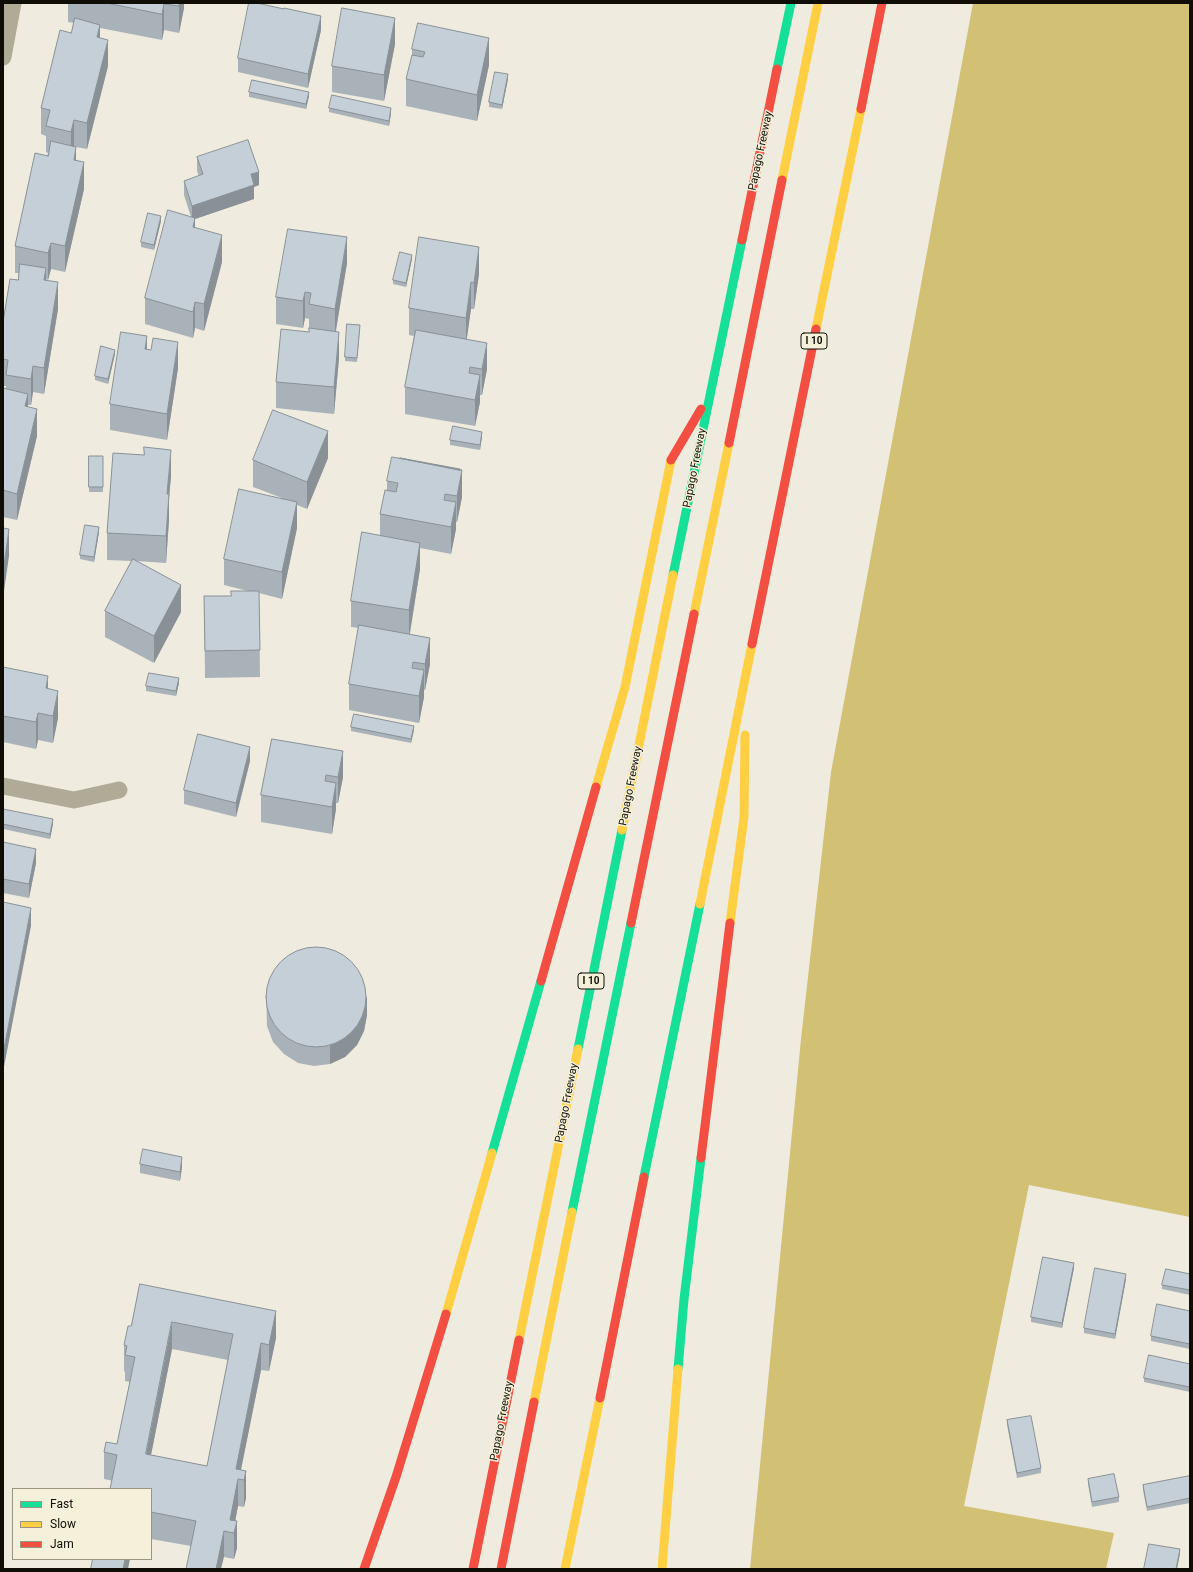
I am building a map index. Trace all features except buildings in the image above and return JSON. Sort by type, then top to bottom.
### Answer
[{"type":"highway","name":"Papago Freeway","points":[[473,1569],[710,393],[791,3]]},
{"type":"highway","points":[[501,1569],[592,1113],[818,3]]},
{"type":"highway","name":"I 10","points":[[565,1569],[882,3]]},
{"type":"highway","points":[[364,1569],[396,1477],[444,1320],[625,687],[670,462],[710,393]]},
{"type":"highway","points":[[662,1569],[684,1299],[728,928],[744,817],[746,680]]},
{"type":"street","points":[[3,57],[13,3]]},
{"type":"street","points":[[3,786],[74,800],[119,790]]},
{"type":"shaded area","points":[[973,3],[1190,3],[1190,1217],[1029,1185],[964,1506],[1114,1533],[1106,1569],[750,1569],[801,1039],[831,772]]},
{"type":"traffic: fast","points":[[777,69],[791,3]]},
{"type":"traffic: fast","points":[[673,575],[742,240]]},
{"type":"traffic: fast","points":[[578,1049],[622,830]]},
{"type":"traffic: fast","points":[[644,1177],[700,904]]},
{"type":"traffic: fast","points":[[572,1212],[631,923]]},
{"type":"traffic: fast","points":[[492,1153],[541,981]]},
{"type":"traffic: fast","points":[[678,1369],[684,1299],[701,1158]]},
{"type":"traffic: slow","points":[[782,180],[818,3]]},
{"type":"traffic: slow","points":[[816,329],[861,109]]},
{"type":"traffic: slow","points":[[694,614],[729,443]]},
{"type":"traffic: slow","points":[[596,787],[625,687],[671,460]]},
{"type":"traffic: slow","points":[[622,830],[673,575]]},
{"type":"traffic: slow","points":[[700,904],[752,644]]},
{"type":"traffic: slow","points":[[730,923],[744,817],[745,735]]},
{"type":"traffic: slow","points":[[519,1340],[578,1049]]},
{"type":"traffic: slow","points":[[446,1314],[492,1153]]},
{"type":"traffic: slow","points":[[534,1402],[572,1212]]},
{"type":"traffic: slow","points":[[662,1569],[678,1369]]},
{"type":"traffic: slow","points":[[565,1569],[600,1398]]},
{"type":"traffic: jam","points":[[861,109],[882,3]]},
{"type":"traffic: jam","points":[[742,240],[777,69]]},
{"type":"traffic: jam","points":[[729,443],[782,180]]},
{"type":"traffic: jam","points":[[752,644],[816,329]]},
{"type":"traffic: jam","points":[[671,460],[701,409]]},
{"type":"traffic: jam","points":[[631,923],[694,614]]},
{"type":"traffic: jam","points":[[541,981],[596,787]]},
{"type":"traffic: jam","points":[[701,1158],[730,923]]},
{"type":"traffic: jam","points":[[600,1398],[644,1177]]},
{"type":"traffic: jam","points":[[364,1569],[396,1477],[446,1314]]},
{"type":"traffic: jam","points":[[473,1569],[519,1340]]},
{"type":"traffic: jam","points":[[501,1569],[534,1402]]}]
